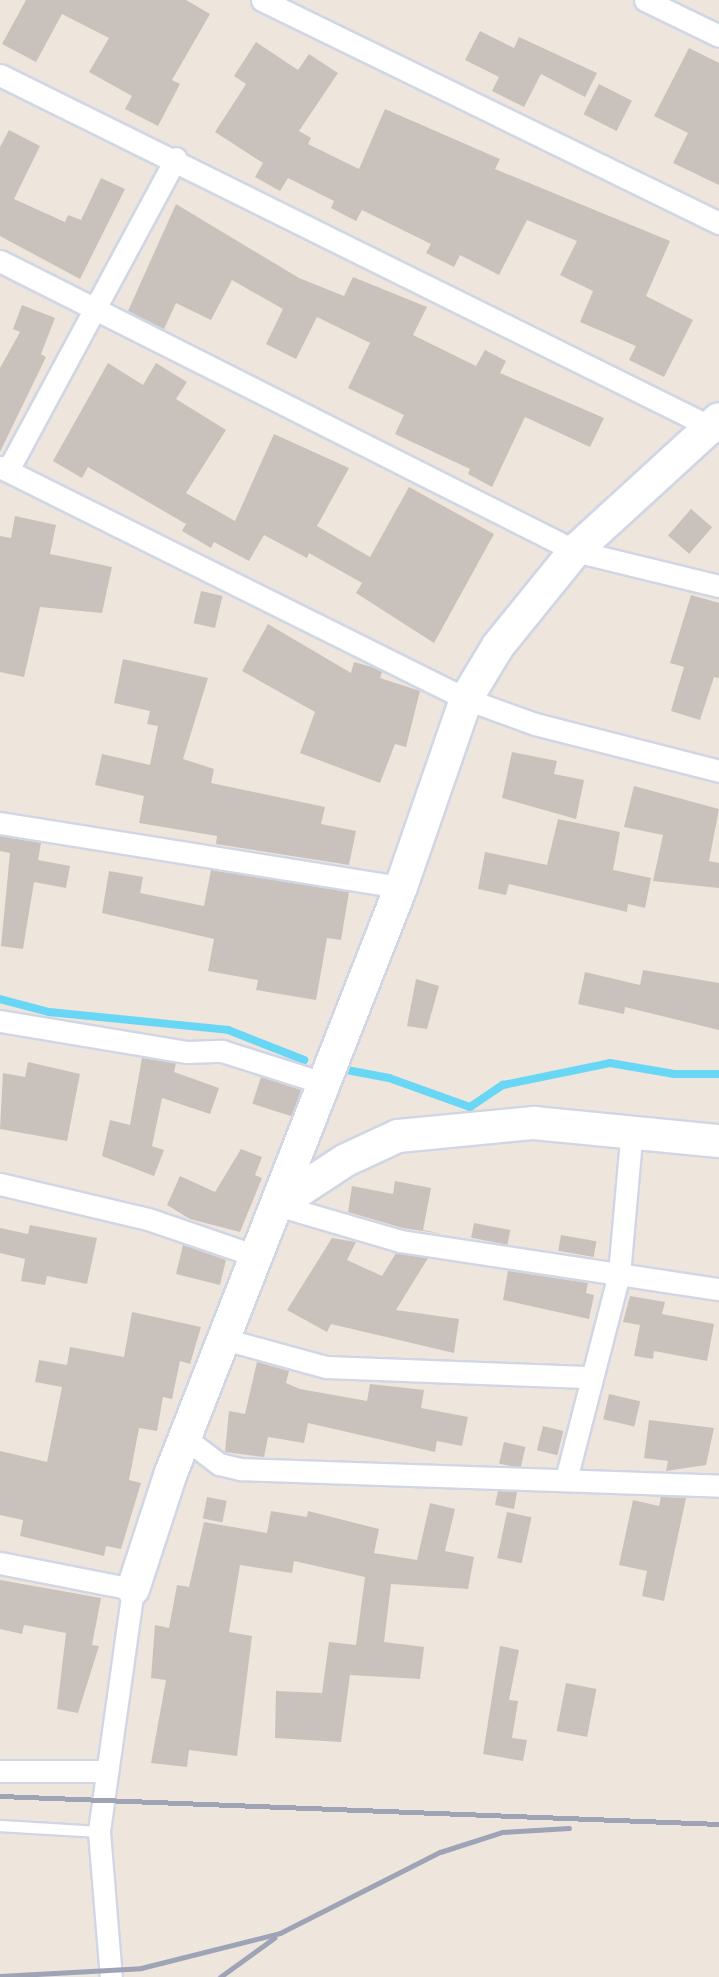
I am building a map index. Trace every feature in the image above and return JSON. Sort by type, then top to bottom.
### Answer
[{"type":"street","points":[[262,0],[719,223]]},
{"type":"street","points":[[645,0],[719,36]]},
{"type":"street","points":[[0,75],[176,158],[715,423],[575,551],[506,636],[466,699],[401,887],[185,1438],[133,1589],[105,1771],[99,1832],[111,1977]]},
{"type":"street","points":[[176,158],[98,309],[4,469],[466,699],[535,724],[719,771]]},
{"type":"street","points":[[0,261],[575,551],[719,586]]},
{"type":"street","points":[[0,823],[401,887]]},
{"type":"street","points":[[0,1021],[187,1052],[222,1051],[323,1083]]},
{"type":"street","points":[[277,1205],[346,1160],[398,1136],[534,1123],[632,1129],[719,1141]]},
{"type":"street","points":[[566,1479],[619,1274],[632,1129]]},
{"type":"street","points":[[0,1184],[136,1216],[257,1256]]},
{"type":"street","points":[[277,1205],[400,1241],[719,1289]]},
{"type":"street","points":[[224,1339],[326,1367],[592,1377]]},
{"type":"street","points":[[185,1438],[219,1464],[241,1469],[719,1486]]},
{"type":"street","points":[[0,1563],[133,1589]]},
{"type":"street","points":[[0,1771],[105,1771]]},
{"type":"lane","points":[[0,1826],[99,1832]]},
{"type":"building","points":[[26,0],[186,0],[210,14],[172,80],[180,84],[158,126],[125,109],[132,96],[89,72],[109,38],[62,14],[36,62],[2,44]]},
{"type":"building","points":[[480,31],[514,48],[519,37],[597,73],[585,97],[541,74],[524,107],[492,91],[499,77],[465,60]]},
{"type":"building","points":[[256,42],[298,70],[309,54],[338,73],[299,131],[311,138],[308,144],[359,169],[385,109],[500,159],[495,169],[670,241],[646,296],[693,320],[664,377],[629,360],[636,346],[580,322],[593,291],[560,275],[577,241],[527,220],[499,275],[460,255],[454,267],[426,253],[431,244],[362,210],[356,221],[331,208],[334,201],[288,178],[280,191],[255,177],[263,163],[215,132],[246,84],[234,76]]},
{"type":"building","points":[[689,48],[719,63],[719,185],[673,163],[688,133],[654,116]]},
{"type":"building","points":[[599,84],[632,101],[617,131],[584,114]]},
{"type":"building","points":[[9,130],[40,146],[14,199],[65,222],[68,215],[81,220],[101,178],[125,189],[80,279],[0,236],[0,147]]},
{"type":"building","points":[[176,204],[299,278],[344,296],[353,277],[427,307],[413,335],[476,366],[485,350],[506,361],[500,373],[604,418],[590,447],[525,417],[492,487],[468,474],[470,469],[395,434],[404,415],[348,388],[370,343],[317,317],[296,359],[266,344],[283,309],[232,280],[211,320],[176,303],[164,329],[128,311]]},
{"type":"building","points":[[22,305],[55,318],[41,354],[46,357],[0,452],[0,368],[20,332],[13,329]]},
{"type":"building","points":[[108,363],[143,385],[156,363],[187,382],[176,399],[226,430],[186,493],[235,521],[274,434],[349,468],[317,526],[370,557],[409,487],[494,534],[434,643],[356,593],[362,583],[309,553],[307,558],[264,535],[249,561],[214,542],[211,548],[182,531],[186,524],[88,467],[82,478],[53,461]]},
{"type":"building","points":[[691,509],[712,527],[689,554],[668,535]]},
{"type":"building","points":[[15,516],[56,525],[50,554],[112,567],[102,613],[40,607],[24,677],[0,672],[0,536],[11,538]]},
{"type":"building","points":[[201,591],[222,596],[215,628],[194,623]]},
{"type":"building","points":[[691,595],[719,603],[719,678],[714,677],[700,720],[671,711],[684,667],[670,663]]},
{"type":"building","points":[[268,624],[351,673],[354,662],[382,672],[380,678],[420,691],[406,747],[395,744],[380,783],[300,753],[315,712],[242,671]]},
{"type":"building","points":[[123,659],[208,678],[183,759],[214,769],[211,783],[325,807],[321,824],[356,831],[349,865],[216,844],[217,836],[139,823],[144,796],[95,785],[102,754],[150,765],[158,726],[147,724],[150,711],[114,703]]},
{"type":"building","points":[[512,752],[557,761],[554,774],[584,780],[576,819],[502,798]]},
{"type":"building","points":[[634,786],[719,809],[709,861],[719,863],[719,888],[653,881],[663,835],[624,827]]},
{"type":"building","points":[[558,819],[620,832],[613,870],[651,878],[645,908],[628,904],[627,912],[509,884],[506,895],[478,889],[485,852],[547,865]]},
{"type":"building","points":[[0,836],[41,843],[38,860],[70,866],[66,888],[34,882],[23,949],[1,946],[10,853],[0,851]]},
{"type":"building","points":[[211,870],[349,892],[341,940],[327,938],[316,1000],[256,990],[258,980],[208,971],[214,939],[102,913],[109,871],[143,877],[140,893],[204,906]]},
{"type":"building","points":[[643,970],[719,983],[719,1030],[625,1007],[624,1014],[578,1004],[585,972],[640,985]]},
{"type":"building","points":[[416,979],[439,986],[427,1029],[407,1026]]},
{"type":"building","points":[[142,1058],[176,1063],[174,1072],[219,1088],[210,1114],[162,1098],[152,1146],[164,1150],[154,1176],[102,1156],[110,1120],[130,1125]]},
{"type":"building","points":[[28,1062],[80,1074],[67,1141],[0,1129],[3,1073],[25,1077]]},
{"type":"building","points":[[261,1077],[301,1090],[292,1117],[252,1104]]},
{"type":"building","points":[[241,1149],[262,1157],[255,1175],[262,1178],[240,1232],[190,1219],[167,1205],[180,1176],[215,1192]]},
{"type":"building","points":[[395,1181],[431,1188],[423,1230],[443,1234],[403,1228],[348,1212],[352,1186],[393,1194]]},
{"type":"building","points":[[474,1223],[510,1230],[507,1245],[471,1238]]},
{"type":"building","points":[[30,1225],[97,1238],[87,1284],[47,1276],[45,1285],[21,1281],[25,1259],[0,1253],[0,1228],[28,1234]]},
{"type":"building","points":[[561,1235],[596,1241],[594,1257],[558,1251]]},
{"type":"building","points":[[332,1238],[356,1242],[347,1260],[382,1276],[396,1253],[428,1258],[396,1310],[459,1319],[454,1353],[331,1324],[327,1332],[287,1310]]},
{"type":"building","points":[[183,1245],[226,1260],[220,1285],[176,1274]]},
{"type":"building","points":[[508,1271],[588,1283],[586,1293],[594,1295],[589,1319],[503,1300]]},
{"type":"building","points":[[630,1296],[665,1302],[662,1314],[714,1324],[707,1361],[654,1351],[653,1359],[634,1356],[640,1325],[623,1322]]},
{"type":"building","points":[[132,1312],[201,1327],[190,1364],[180,1361],[172,1399],[163,1397],[157,1431],[139,1428],[129,1480],[141,1483],[121,1549],[106,1546],[104,1556],[20,1536],[23,1520],[0,1515],[0,1451],[47,1462],[62,1387],[35,1382],[39,1360],[67,1365],[70,1347],[124,1357]]},
{"type":"building","points":[[257,1362],[289,1371],[286,1383],[300,1389],[367,1401],[370,1384],[424,1390],[421,1408],[468,1417],[462,1446],[437,1441],[435,1452],[308,1423],[304,1443],[268,1437],[264,1457],[225,1452],[229,1411],[245,1414]]},
{"type":"building","points":[[609,1394],[640,1401],[634,1427],[603,1419]]},
{"type":"building","points":[[649,1420],[714,1428],[706,1465],[666,1471],[668,1461],[644,1458]]},
{"type":"building","points":[[543,1426],[563,1431],[557,1455],[537,1450]]},
{"type":"building","points":[[504,1442],[525,1447],[520,1468],[499,1463]]},
{"type":"building","points":[[498,1491],[517,1492],[514,1509],[495,1505]]},
{"type":"building","points":[[207,1497],[227,1501],[222,1522],[203,1519]]},
{"type":"building","points":[[661,1497],[686,1498],[664,1601],[642,1596],[647,1571],[619,1565],[633,1500],[659,1506]]},
{"type":"building","points":[[430,1503],[455,1509],[445,1551],[474,1557],[468,1589],[391,1584],[384,1642],[424,1647],[420,1679],[350,1675],[341,1742],[275,1738],[276,1691],[322,1693],[329,1642],[356,1645],[365,1577],[294,1561],[292,1573],[240,1565],[229,1632],[252,1636],[237,1756],[189,1750],[187,1767],[151,1763],[166,1680],[151,1678],[155,1625],[169,1628],[177,1585],[189,1587],[204,1522],[267,1533],[271,1511],[307,1517],[308,1511],[379,1529],[374,1553],[417,1560]]},
{"type":"building","points":[[507,1512],[531,1517],[522,1563],[497,1558]]},
{"type":"building","points":[[0,1580],[101,1598],[92,1645],[99,1646],[78,1713],[57,1709],[66,1633],[24,1625],[22,1634],[0,1629]]},
{"type":"building","points":[[500,1646],[519,1650],[509,1700],[518,1701],[512,1738],[527,1740],[523,1761],[483,1754]]},
{"type":"building","points":[[566,1683],[596,1689],[587,1737],[557,1731]]},
{"type":"waterway","points":[[0,999],[49,1012],[228,1030],[304,1060]]},
{"type":"waterway","points":[[336,1068],[389,1078],[470,1107],[503,1085],[610,1063],[674,1074],[719,1074]]},
{"type":"railway","points":[[0,1796],[719,1824]]},
{"type":"railway","points":[[0,1976],[141,1968],[280,1933],[440,1852],[502,1832],[569,1828]]},
{"type":"railway","points":[[220,1977],[274,1938]]}]
